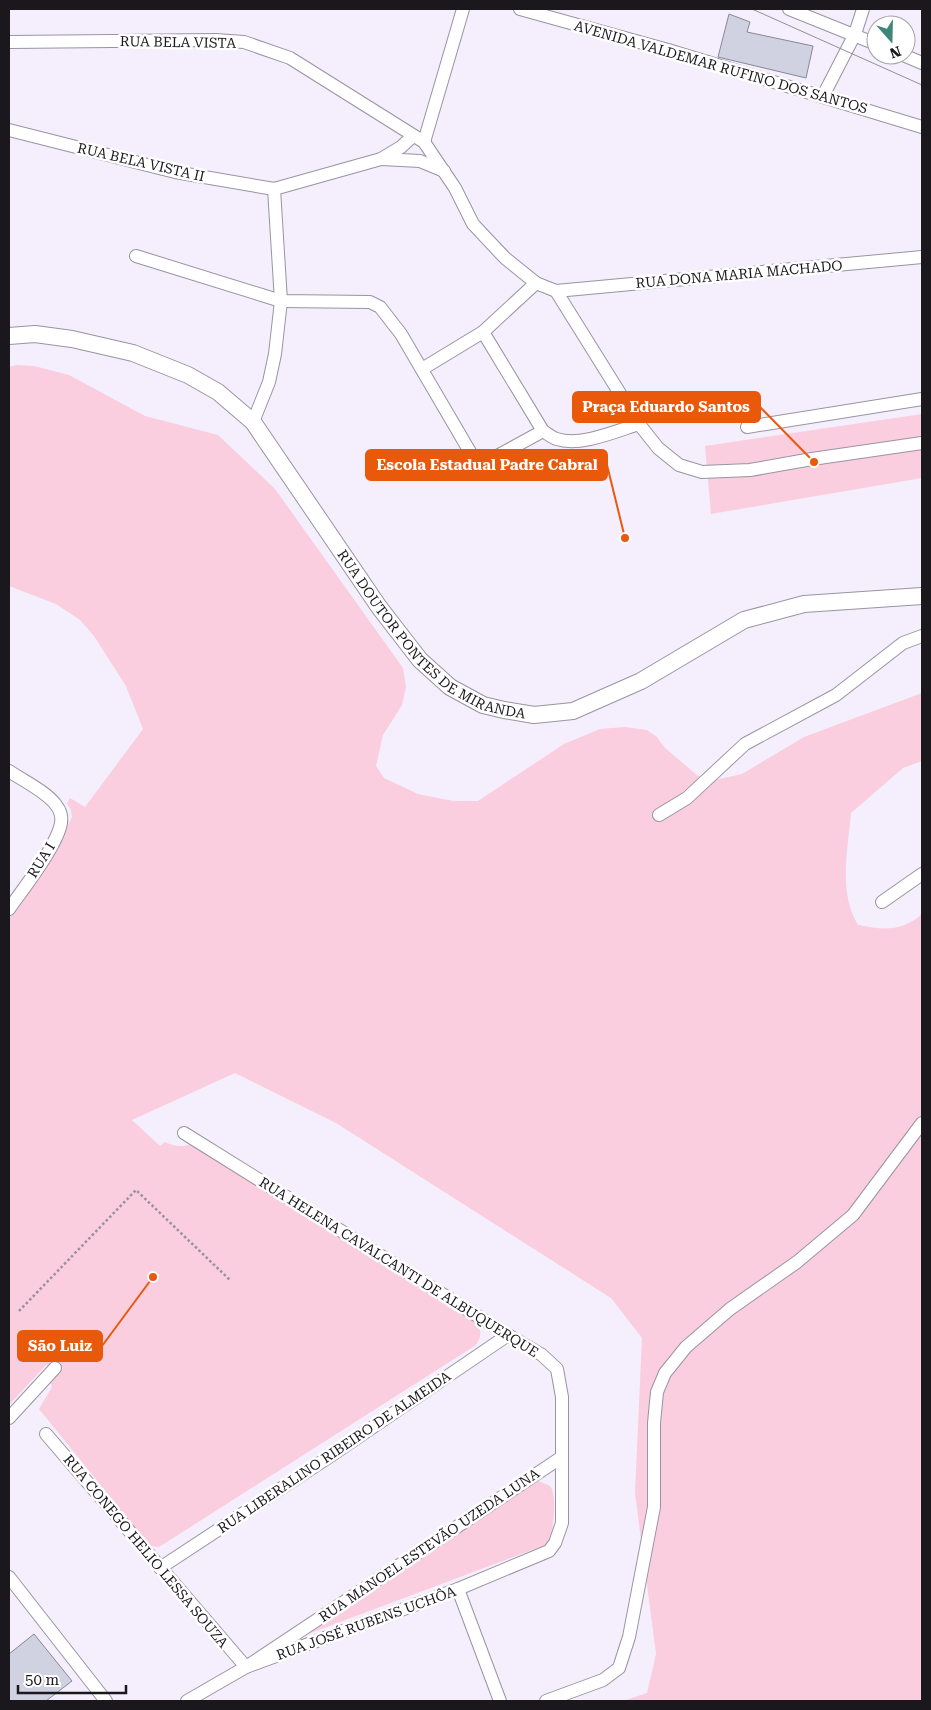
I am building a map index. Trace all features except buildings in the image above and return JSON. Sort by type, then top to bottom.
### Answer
[{"type":"street","points":[[253,422],[269,382],[275,354],[281,301],[274,189],[382,159],[418,139],[463,9]]},
{"type":"street","name":"AVENIDA VALDEMAR RUFINO DOS SANTOS","points":[[520,9],[824,96],[922,128]]},
{"type":"street","points":[[789,9],[866,39]]},
{"type":"street","points":[[824,96],[855,34],[862,9]]},
{"type":"street","name":"RUA BELA VISTA","points":[[9,42],[216,40],[244,42],[290,58],[418,139],[444,170],[473,224],[505,258],[536,282],[556,291]]},
{"type":"street","name":"RUA BELA VISTA II","points":[[9,130],[175,172],[274,189]]},
{"type":"street","points":[[382,159],[420,161],[444,170]]},
{"type":"street","points":[[136,256],[281,301],[370,302],[380,307],[401,334],[474,457],[488,461],[543,431]]},
{"type":"street","name":"RUA DONA MARIA MACHADO","points":[[556,291],[922,257]]},
{"type":"street","points":[[422,369],[483,332],[536,282]]},
{"type":"street","points":[[556,291],[639,424],[658,448],[679,466],[702,472],[750,470],[922,443]]},
{"type":"street","points":[[483,332],[543,431],[555,439],[568,441],[586,440],[639,424]]},
{"type":"street","name":"RUA DOUTOR PONTES DE MIRANDA","points":[[9,336],[35,334],[72,339],[133,353],[188,375],[218,392],[253,422],[379,607],[420,660],[450,687],[483,705],[534,715],[573,711],[641,681],[744,620],[804,604],[922,596]]},
{"type":"street","points":[[747,426],[922,399]]},
{"type":"street","points":[[659,815],[687,798],[745,744],[836,695],[903,643],[922,636]]},
{"type":"street","name":"RUA I","points":[[9,771],[56,804],[60,813],[61,823],[53,845],[9,909]]},
{"type":"street","points":[[882,902],[922,874]]},
{"type":"street","points":[[546,1701],[603,1680],[619,1668],[629,1637],[654,1507],[654,1423],[657,1392],[665,1373],[686,1347],[730,1308],[797,1262],[853,1215],[922,1123]]},
{"type":"street","name":"RUA HELENA CAVALCANTI DE ALBUQUERQUE","points":[[184,1133],[542,1355],[557,1369],[562,1397],[562,1523],[549,1551]]},
{"type":"street","name":"RUA LIBERALINO RIBEIRO DE ALMEIDA","points":[[160,1568],[332,1455],[508,1335]]},
{"type":"street","points":[[9,1418],[55,1368]]},
{"type":"street","name":"RUA CONEGO HELIO LESSA SOUZA","points":[[46,1434],[246,1667]]},
{"type":"street","name":"RUA MANOEL ESTEVÃO UZEDA LUNA","points":[[246,1667],[562,1456]]},
{"type":"street","name":"RUA JOSÉ RUBENS UCHÔA","points":[[187,1701],[246,1667],[458,1589],[549,1551]]},
{"type":"street","points":[[9,1577],[106,1701]]},
{"type":"street","points":[[458,1589],[500,1701]]},
{"type":"path","points":[[19,1311],[136,1190],[231,1281]]},
{"type":"shaded area","points":[[17,365],[34,366],[69,375],[145,416],[218,435],[275,489],[403,668],[406,687],[402,705],[383,735],[376,766],[384,778],[418,794],[453,801],[478,801],[564,744],[600,729],[625,727],[647,730],[698,776],[710,781],[742,774],[804,737],[922,693],[922,761],[903,768],[851,813],[846,885],[848,899],[858,925],[876,928],[900,927],[915,920],[922,914],[922,1701],[623,1701],[647,1693],[656,1654],[635,1493],[642,1338],[611,1298],[336,1123],[235,1073],[132,1120],[160,1146],[165,1142],[179,1146],[193,1144],[473,1319],[480,1331],[480,1338],[476,1345],[159,1547],[150,1546],[39,1409],[52,1387],[50,1382],[57,1375],[55,1368],[46,1365],[9,1405],[9,917],[64,834],[72,817],[67,803],[70,798],[85,807],[143,729],[126,686],[94,636],[80,620],[56,604],[9,586],[9,367]]},
{"type":"shaded area","points":[[922,414],[922,478],[711,514],[705,446]]},
{"type":"shaded area","points":[[539,1481],[550,1486],[554,1497],[553,1523],[548,1544],[300,1637],[531,1482]]},
{"type":"tram line","points":[[752,9],[922,85]]},
{"type":"place","name":"Praça Eduardo Santos","points":[[814,462]]},
{"type":"place","name":"Escola Estadual Padre Cabral","points":[[625,538]]},
{"type":"place","name":"São Luiz","points":[[153,1277]]}]
